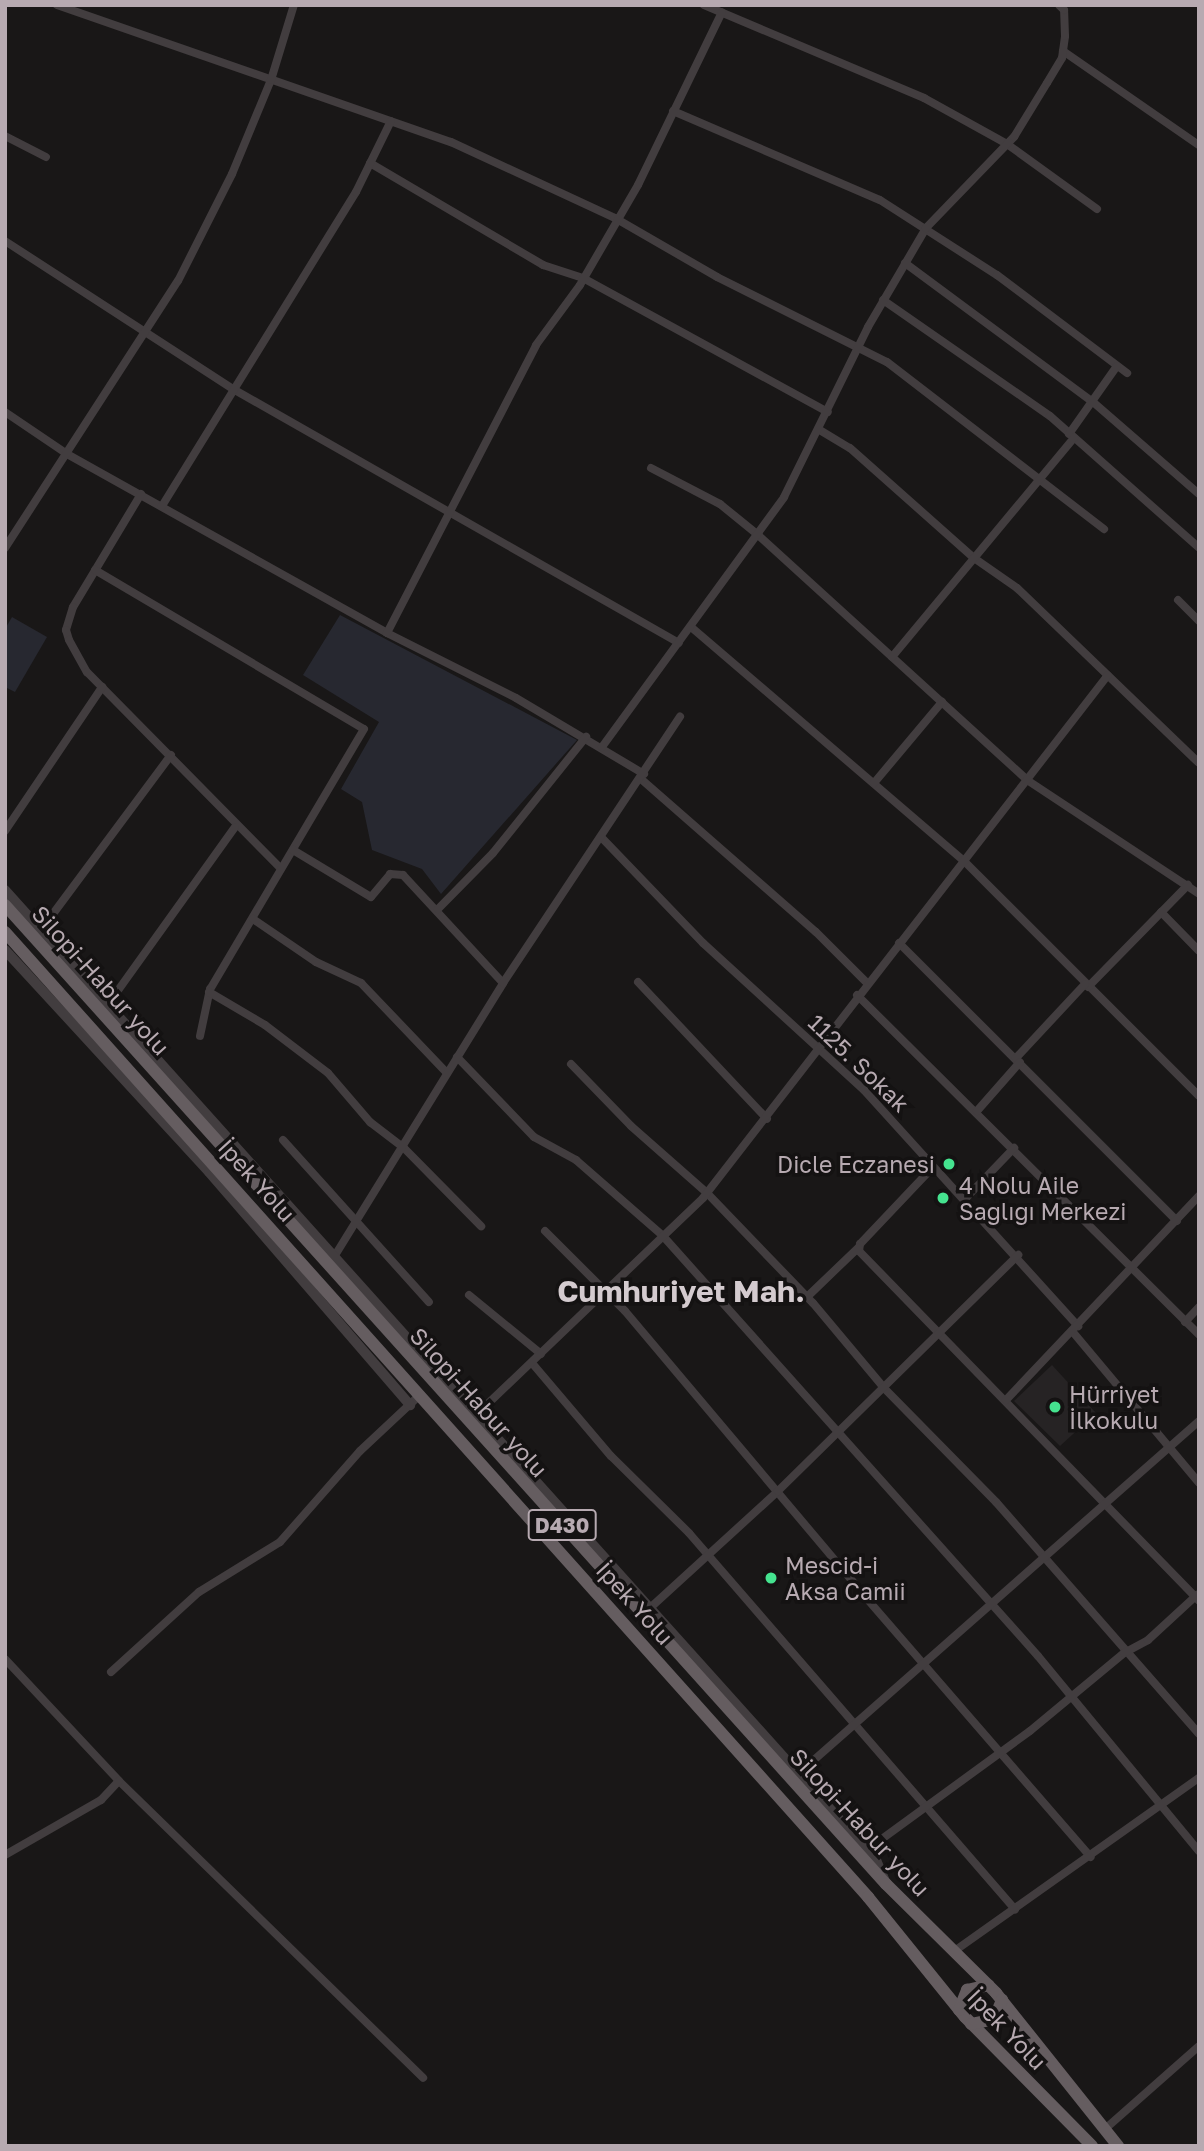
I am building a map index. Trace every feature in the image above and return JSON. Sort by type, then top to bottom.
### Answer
[{"type":"highway","name":"Silopi-Habur yolu","points":[[5,905],[551,1513],[863,1852],[886,1884],[1002,2000],[1118,2146]]},
{"type":"highway","name":"İpek Yolu","points":[[5,932],[869,1897],[971,2024],[1092,2146]]},
{"type":"highway","points":[[539,1526],[551,1513]]},
{"type":"highway","points":[[959,2010],[967,1990],[988,1985]]},
{"type":"highway","points":[[971,2024],[994,2019],[1002,2000]]},
{"type":"street","points":[[57,5],[451,142],[615,218],[717,277],[860,345],[1040,477],[1104,529]]},
{"type":"street","points":[[5,548],[178,281],[232,174],[271,80],[294,5]]},
{"type":"street","points":[[704,5],[924,98],[1007,145],[1097,209]]},
{"type":"street","points":[[602,747],[784,497],[883,300],[926,228],[1007,145],[1048,83],[1063,51],[1066,19],[1059,5]]},
{"type":"street","points":[[387,633],[536,345],[583,278],[615,218],[638,185],[722,12]]},
{"type":"street","points":[[1063,51],[1199,145]]},
{"type":"street","points":[[673,111],[880,200],[997,275],[1128,373]]},
{"type":"street","points":[[162,506],[370,163],[391,121]]},
{"type":"street","points":[[5,136],[46,157]]},
{"type":"street","points":[[370,163],[543,265],[583,278],[828,412]]},
{"type":"street","points":[[5,241],[144,334],[233,389],[451,510],[680,643]]},
{"type":"street","points":[[905,263],[1093,402],[1199,494]]},
{"type":"street","points":[[883,300],[1007,383],[1072,436],[1199,548]]},
{"type":"street","points":[[892,657],[1072,436],[1118,366]]},
{"type":"street","points":[[5,412],[67,454],[387,633],[602,747],[643,777],[816,932],[867,983]]},
{"type":"street","points":[[818,429],[850,448],[974,558],[1017,588],[1199,763]]},
{"type":"street","points":[[651,468],[720,504],[758,535],[1027,779],[1199,894]]},
{"type":"street","points":[[141,494],[95,569],[66,630],[77,658],[102,687],[171,755],[235,827],[281,869]]},
{"type":"street","points":[[95,569],[362,726],[364,733],[209,992],[200,1036]]},
{"type":"street","points":[[1178,600],[1199,621]]},
{"type":"street","points":[[691,627],[963,860],[1199,1096]]},
{"type":"street","points":[[476,1415],[707,1193],[766,1119],[857,995],[1108,676]]},
{"type":"street","points":[[5,831],[102,687]]},
{"type":"street","points":[[874,783],[942,702]]},
{"type":"street","points":[[334,1257],[404,1148],[503,983],[643,777],[680,717]]},
{"type":"street","points":[[438,909],[493,853],[586,737]]},
{"type":"street","points":[[41,930],[171,755]]},
{"type":"street","points":[[109,1003],[235,827]]},
{"type":"street","name":"1125. Sokak","points":[[602,838],[704,943],[864,1090],[1018,1255],[1168,1448],[1199,1483]]},
{"type":"street","points":[[293,850],[371,897],[390,874],[403,875],[438,909],[503,983]]},
{"type":"street","points":[[977,1111],[1018,1060],[1087,985],[1188,885]]},
{"type":"street","points":[[5,890],[650,1608],[798,1774],[863,1852],[1001,1751],[1124,1653],[1148,1640],[1197,1597],[1006,1400],[939,1335],[858,1248]]},
{"type":"street","points":[[1161,912],[1199,951]]},
{"type":"street","points":[[253,919],[316,962],[361,983],[447,1073]]},
{"type":"street","points":[[899,943],[1177,1221]]},
{"type":"street","points":[[5,950],[209,1172],[410,1405]]},
{"type":"street","points":[[638,982],[766,1119]]},
{"type":"street","points":[[209,992],[265,1025],[328,1073],[370,1122],[404,1148],[481,1226]]},
{"type":"street","points":[[857,995],[977,1111],[1199,1335]]},
{"type":"street","points":[[457,1057],[534,1137],[576,1160],[663,1236],[839,1430],[1163,1804],[1199,1851]]},
{"type":"street","points":[[571,1064],[631,1126],[707,1193],[807,1297],[884,1388],[1046,1560],[1124,1653],[1199,1734]]},
{"type":"street","points":[[283,1140],[429,1302]]},
{"type":"street","points":[[965,1199],[1014,1148]]},
{"type":"street","points":[[807,1297],[858,1248],[933,1167]]},
{"type":"street","points":[[1006,1400],[1133,1270],[1199,1196]]},
{"type":"street","points":[[545,1231],[608,1291],[868,1601],[927,1663],[1091,1857]]},
{"type":"street","points":[[650,1608],[778,1491],[1018,1255]]},
{"type":"street","points":[[469,1295],[541,1354]]},
{"type":"street","points":[[1185,1322],[1199,1307]]},
{"type":"street","points":[[532,1363],[611,1456],[708,1555],[1015,1909]]},
{"type":"street","points":[[111,1672],[199,1592],[280,1542],[360,1451],[421,1394]]},
{"type":"street","points":[[798,1774],[927,1663],[990,1604],[1046,1560],[1105,1503],[1199,1421]]},
{"type":"street","points":[[5,1659],[120,1781],[423,2078]]},
{"type":"street","points":[[953,1952],[1091,1857],[1199,1778]]},
{"type":"street","points":[[5,1854],[101,1800],[120,1781]]},
{"type":"street","points":[[1105,2129],[1199,2046]]},
{"type":"shaded area","points":[[340,615],[577,740],[441,894],[422,869],[372,850],[362,802],[341,789],[379,722],[303,675]]},
{"type":"shaded area","points":[[12,617],[47,637],[15,692],[5,687],[5,629]]},
{"type":"shaded area","name":"Hürriyet İlkokulu","points":[[1052,1365],[1096,1413],[1060,1446],[1014,1401]]},
{"type":"place","name":"Dicle Eczanesi","points":[[949,1164]]},
{"type":"place","name":"4 Nolu Aile Sağlığı Merkezi","points":[[943,1198]]},
{"type":"place","name":"Hürriyet İlkokulu","points":[[1055,1407]]},
{"type":"place","name":"Mescid-i Aksa Camii","points":[[771,1578]]},
{"type":"district","name":"Cumhuriyet Mah.","points":[[681,1291]]}]
